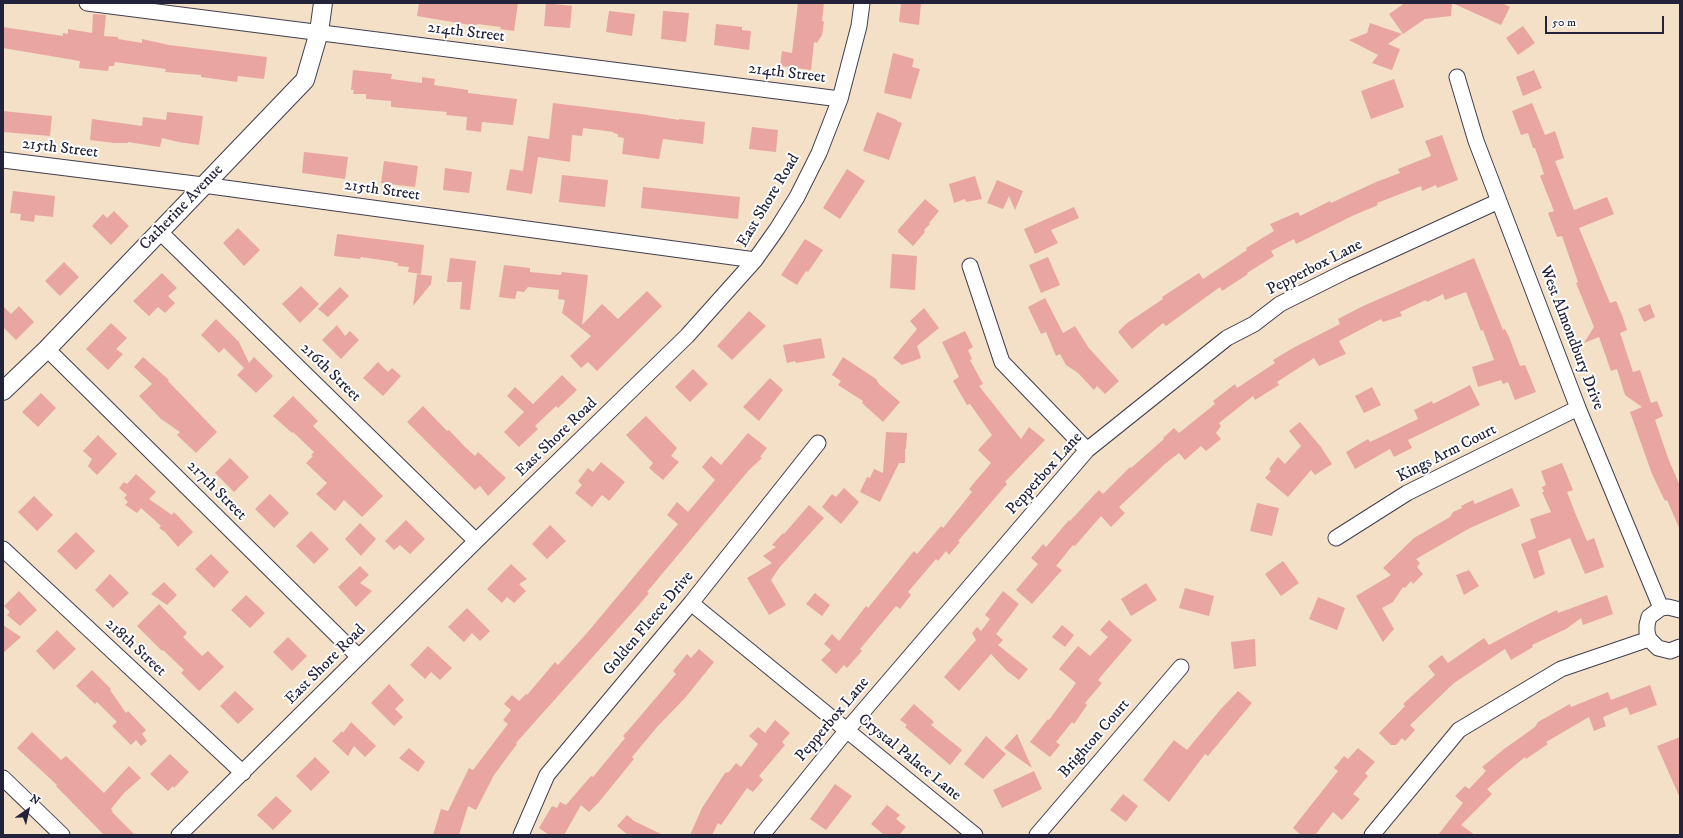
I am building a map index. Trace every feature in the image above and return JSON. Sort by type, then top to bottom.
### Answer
[{"type":"street","name":"214th Street","points":[[87,3],[840,99]]},
{"type":"street","name":"Catherine Avenue","points":[[3,391],[47,349],[305,80],[319,32],[323,3]]},
{"type":"street","name":"East Shore Road","points":[[179,835],[476,541],[687,336],[755,260],[797,197],[819,153],[840,99],[859,26],[862,3]]},
{"type":"street","name":"West Almondbury Drive","points":[[1457,77],[1476,141],[1578,408],[1661,608]]},
{"type":"street","name":"215th Street","points":[[3,160],[203,185],[755,260]]},
{"type":"street","name":"Pepperbox Lane","points":[[762,835],[847,730],[1087,450],[1227,338],[1254,324],[1280,304],[1346,271],[1499,201]]},
{"type":"street","name":"216th Street","points":[[159,232],[476,541]]},
{"type":"street","points":[[970,266],[1002,362],[1087,450]]},
{"type":"street","name":"217th Street","points":[[47,349],[359,658]]},
{"type":"street","name":"Kings Arm Court","points":[[1336,538],[1407,493],[1578,408]]},
{"type":"street","name":"Golden Fleece Drive","points":[[521,835],[547,775],[690,603],[818,443]]},
{"type":"street","name":"218th Street","points":[[3,549],[243,773]]},
{"type":"street","name":"Crystal Palace Lane","points":[[690,603],[975,835]]},
{"type":"street","points":[[1679,653],[1658,648],[1649,639],[1647,625],[1649,618],[1654,612],[1661,608],[1668,607],[1680,610]]},
{"type":"street","points":[[1372,835],[1459,730],[1561,669],[1649,639]]},
{"type":"street","name":"Brighton Court","points":[[1037,835],[1181,667]]},
{"type":"street","points":[[3,778],[62,835]]},
{"type":"building","points":[[419,3],[518,3],[514,31],[500,29],[501,27],[477,24],[476,26],[417,16]]},
{"type":"building","points":[[546,3],[572,6],[570,28],[544,26]]},
{"type":"building","points":[[798,3],[824,3],[822,35],[817,43],[814,42],[811,70],[780,66],[782,51],[792,53]]},
{"type":"building","points":[[901,3],[921,3],[919,25],[899,22]]},
{"type":"building","points":[[1405,3],[1452,3],[1451,16],[1425,19],[1403,34],[1389,14]]},
{"type":"building","points":[[1452,3],[1502,3],[1510,7],[1501,25]]},
{"type":"building","points":[[609,11],[635,14],[632,36],[606,32]]},
{"type":"building","points":[[663,11],[689,13],[686,42],[661,39]]},
{"type":"building","points":[[93,14],[106,15],[104,36],[118,37],[118,39],[142,43],[142,39],[169,45],[267,57],[264,79],[238,76],[237,82],[201,77],[201,75],[165,72],[166,69],[115,62],[114,66],[109,66],[108,71],[79,68],[80,61],[3,48],[3,27],[63,36],[63,33],[68,34],[68,29],[92,33]]},
{"type":"building","points":[[1370,23],[1402,34],[1388,44],[1400,49],[1392,70],[1372,63],[1378,55],[1349,40],[1367,33]]},
{"type":"building","points":[[716,24],[742,27],[742,30],[751,31],[749,50],[714,45]]},
{"type":"building","points":[[1523,26],[1535,43],[1518,55],[1506,38]]},
{"type":"building","points":[[893,53],[914,59],[912,67],[920,69],[911,99],[884,93]]},
{"type":"building","points":[[353,70],[392,74],[391,79],[422,83],[422,77],[435,79],[434,85],[468,90],[468,93],[517,99],[513,125],[482,122],[481,132],[466,130],[467,117],[446,115],[447,112],[391,107],[391,101],[366,99],[366,94],[353,94],[354,90],[351,90]]},
{"type":"building","points":[[1534,70],[1542,88],[1523,96],[1516,77]]},
{"type":"building","points":[[1394,79],[1404,107],[1371,119],[1361,91]]},
{"type":"building","points":[[553,103],[679,120],[705,122],[703,144],[663,139],[659,159],[622,154],[624,138],[618,137],[618,134],[613,133],[614,132],[583,128],[582,136],[572,135],[570,162],[538,157],[532,194],[506,190],[510,169],[523,171],[528,136],[549,139]]},
{"type":"building","points":[[1532,103],[1545,135],[1555,131],[1564,158],[1555,161],[1574,210],[1607,197],[1614,214],[1579,228],[1610,303],[1616,301],[1622,315],[1627,330],[1620,333],[1633,372],[1640,370],[1651,403],[1657,401],[1663,416],[1655,420],[1668,458],[1680,486],[1680,530],[1667,500],[1665,501],[1652,474],[1630,412],[1642,407],[1625,395],[1617,369],[1611,371],[1599,337],[1584,343],[1594,327],[1576,283],[1578,282],[1562,236],[1557,237],[1548,213],[1554,211],[1540,176],[1544,174],[1535,148],[1533,148],[1528,133],[1521,135],[1512,111]]},
{"type":"building","points":[[3,111],[52,116],[50,136],[3,132]]},
{"type":"building","points":[[167,112],[203,116],[199,145],[162,138],[160,147],[128,142],[114,143],[90,140],[92,119],[142,126],[143,117],[166,120]]},
{"type":"building","points":[[877,112],[902,123],[889,160],[863,151]]},
{"type":"building","points":[[752,127],[778,130],[776,152],[749,149]]},
{"type":"building","points":[[1442,135],[1458,180],[1437,188],[1436,185],[1422,191],[1421,186],[1377,203],[1378,205],[1352,216],[1296,244],[1294,239],[1271,251],[1274,256],[1222,291],[1220,287],[1166,326],[1163,323],[1132,349],[1118,332],[1127,323],[1163,299],[1162,297],[1199,273],[1203,279],[1247,250],[1246,248],[1274,231],[1270,224],[1298,212],[1300,216],[1330,201],[1331,203],[1376,182],[1400,173],[1398,169],[1431,156],[1425,141]]},
{"type":"building","points":[[304,152],[348,157],[345,179],[302,173]]},
{"type":"building","points":[[384,161],[418,166],[415,187],[381,183]]},
{"type":"building","points":[[445,168],[472,172],[469,193],[443,190]]},
{"type":"building","points":[[847,169],[865,181],[840,219],[823,208]]},
{"type":"building","points":[[562,175],[608,180],[605,207],[559,202]]},
{"type":"building","points":[[975,176],[982,199],[966,202],[965,199],[954,203],[949,184]]},
{"type":"building","points":[[997,180],[1023,191],[1015,210],[1009,196],[1003,209],[987,203]]},
{"type":"building","points":[[643,187],[740,197],[738,219],[641,208]]},
{"type":"building","points":[[13,191],[55,196],[53,217],[35,215],[34,222],[20,220],[21,214],[10,213]]},
{"type":"building","points":[[925,199],[939,211],[924,230],[925,232],[913,246],[898,232],[898,230]]},
{"type":"building","points":[[1074,207],[1079,218],[1051,230],[1058,243],[1035,254],[1024,229]]},
{"type":"building","points":[[114,211],[129,226],[111,245],[92,226],[103,214],[107,218]]},
{"type":"building","points":[[238,228],[260,250],[244,266],[223,243]]},
{"type":"building","points":[[337,234],[424,245],[421,274],[408,272],[409,267],[398,266],[398,263],[395,262],[361,257],[360,259],[334,256]]},
{"type":"building","points":[[805,239],[823,250],[797,285],[781,275]]},
{"type":"building","points":[[892,254],[917,256],[915,290],[890,288]]},
{"type":"building","points":[[1048,257],[1060,285],[1041,293],[1029,265]]},
{"type":"building","points":[[450,258],[476,261],[470,310],[460,309],[462,282],[447,282]]},
{"type":"building","points":[[1474,258],[1503,330],[1505,329],[1509,337],[1520,366],[1525,365],[1536,392],[1515,400],[1508,382],[1503,384],[1501,380],[1478,387],[1472,367],[1494,360],[1483,330],[1481,331],[1466,292],[1445,300],[1443,294],[1427,302],[1426,300],[1400,312],[1402,316],[1383,322],[1381,319],[1339,341],[1346,354],[1319,366],[1314,358],[1277,382],[1279,385],[1255,400],[1253,396],[1219,423],[1221,426],[1216,433],[1221,439],[1206,451],[1201,446],[1185,460],[1179,453],[1166,463],[1119,507],[1125,513],[1111,527],[1101,516],[1075,546],[1073,545],[1056,566],[1062,570],[1032,604],[1016,590],[1038,564],[1031,558],[1043,544],[1046,547],[1069,520],[1070,521],[1099,490],[1103,494],[1130,467],[1131,468],[1164,439],[1163,438],[1174,428],[1179,433],[1215,404],[1213,401],[1235,384],[1237,388],[1275,363],[1273,360],[1340,324],[1338,319],[1363,306]]},
{"type":"building","points":[[64,262],[79,277],[60,296],[45,281]]},
{"type":"building","points":[[504,265],[530,268],[530,272],[561,275],[562,272],[588,275],[582,325],[602,304],[618,319],[647,291],[662,306],[597,371],[588,362],[581,368],[570,356],[591,336],[562,313],[565,300],[558,299],[559,290],[528,287],[524,292],[517,291],[515,299],[499,297]]},
{"type":"building","points":[[162,273],[177,288],[168,296],[175,303],[165,313],[158,307],[149,316],[133,301]]},
{"type":"building","points":[[417,274],[432,276],[431,284],[413,306]]},
{"type":"building","points":[[301,286],[319,304],[300,323],[282,304]]},
{"type":"building","points":[[340,287],[349,296],[328,317],[318,309]]},
{"type":"building","points":[[1045,298],[1063,333],[1075,326],[1088,347],[1119,381],[1105,394],[1097,386],[1094,390],[1078,373],[1066,365],[1060,354],[1056,356],[1046,332],[1041,334],[1028,307]]},
{"type":"building","points":[[1650,304],[1655,317],[1644,322],[1638,309]]},
{"type":"building","points":[[3,306],[11,314],[19,306],[34,322],[16,340],[3,327]]},
{"type":"building","points":[[924,308],[939,328],[917,346],[921,358],[902,365],[893,358],[917,329],[910,321]]},
{"type":"building","points":[[749,311],[766,326],[732,360],[717,346]]},
{"type":"building","points":[[216,319],[239,342],[249,363],[254,357],[273,376],[256,393],[237,375],[244,368],[224,348],[219,353],[201,335]]},
{"type":"building","points":[[111,323],[127,338],[116,349],[123,354],[108,370],[86,349]]},
{"type":"building","points":[[337,325],[345,336],[350,331],[359,340],[341,359],[322,340]]},
{"type":"building","points":[[965,331],[973,347],[968,350],[972,359],[970,360],[983,384],[979,386],[1021,439],[1029,427],[1045,440],[1005,482],[1007,484],[958,541],[960,542],[949,555],[946,551],[938,561],[936,559],[908,592],[911,595],[900,609],[896,606],[860,649],[862,651],[847,668],[844,665],[836,674],[821,660],[831,650],[824,644],[832,634],[839,641],[866,606],[868,608],[914,551],[917,554],[941,526],[943,528],[972,492],[969,489],[991,463],[978,450],[992,435],[970,404],[967,405],[953,381],[959,377],[942,342]]},
{"type":"building","points":[[821,338],[825,358],[787,363],[783,345]]},
{"type":"building","points":[[143,357],[169,380],[168,381],[217,432],[196,453],[177,435],[180,432],[161,419],[139,396],[152,384],[134,367]]},
{"type":"building","points":[[843,357],[876,379],[879,384],[900,402],[883,422],[862,403],[863,401],[838,385],[841,381],[832,375]]},
{"type":"building","points":[[378,362],[388,372],[392,368],[401,376],[383,396],[363,378]]},
{"type":"building","points":[[693,369],[708,384],[690,402],[675,387]]},
{"type":"building","points":[[562,375],[577,390],[558,408],[556,406],[535,426],[538,429],[519,447],[504,432],[524,412],[507,396],[515,387],[533,404]]},
{"type":"building","points":[[770,378],[783,390],[759,421],[743,407]]},
{"type":"building","points":[[1470,385],[1480,405],[1408,440],[1412,448],[1394,457],[1390,449],[1355,469],[1346,452],[1368,439],[1370,442],[1418,419],[1414,410],[1432,401],[1433,404]]},
{"type":"building","points":[[1372,387],[1381,405],[1364,413],[1355,396]]},
{"type":"building","points":[[41,393],[56,408],[38,427],[22,412]]},
{"type":"building","points":[[293,396],[318,421],[313,426],[383,496],[362,517],[344,500],[335,511],[316,494],[327,483],[306,463],[313,456],[311,455],[314,452],[273,416]]},
{"type":"building","points":[[423,406],[447,431],[449,430],[475,456],[478,452],[506,478],[488,496],[480,486],[475,490],[407,422]]},
{"type":"building","points":[[646,416],[677,448],[671,456],[679,462],[663,480],[649,468],[653,463],[626,435]]},
{"type":"building","points":[[1300,422],[1321,447],[1332,464],[1315,475],[1311,470],[1288,497],[1265,478],[1271,471],[1269,469],[1278,457],[1285,464],[1301,446],[1289,431]]},
{"type":"building","points":[[886,432],[907,433],[905,463],[899,463],[880,502],[860,492],[867,477],[870,478],[874,469],[883,473]]},
{"type":"building","points":[[748,433],[767,448],[760,457],[762,458],[749,470],[647,592],[649,593],[639,605],[516,743],[517,744],[494,775],[476,810],[468,806],[459,835],[433,835],[441,809],[448,811],[469,768],[473,770],[508,724],[503,720],[511,710],[504,704],[512,695],[519,701],[526,694],[527,695],[555,662],[558,665],[587,633],[678,524],[667,515],[677,502],[688,512],[715,480],[702,467],[711,456],[721,465]]},
{"type":"building","points":[[98,435],[117,454],[97,475],[88,466],[92,459],[83,451]]},
{"type":"building","points":[[230,458],[249,477],[234,492],[215,473]]},
{"type":"building","points":[[601,462],[625,482],[609,501],[602,495],[592,507],[575,493],[582,485],[578,481],[588,468],[593,472]]},
{"type":"building","points":[[1562,463],[1573,490],[1567,492],[1576,515],[1587,541],[1594,538],[1604,567],[1585,574],[1570,538],[1538,551],[1545,574],[1534,579],[1521,544],[1536,538],[1530,519],[1551,512],[1542,492],[1544,492],[1542,487],[1546,485],[1541,471]]},
{"type":"building","points":[[136,474],[156,492],[149,499],[172,515],[174,512],[193,532],[178,547],[165,532],[159,528],[161,526],[141,508],[137,513],[125,505],[128,502],[124,498],[127,495],[119,488],[124,482],[127,484]]},
{"type":"building","points":[[844,488],[859,502],[841,524],[822,507],[832,494],[836,497]]},
{"type":"building","points":[[1512,488],[1520,506],[1470,528],[1416,559],[1420,563],[1417,567],[1423,574],[1413,584],[1411,581],[1405,588],[1403,587],[1393,602],[1382,608],[1394,629],[1383,642],[1356,596],[1391,575],[1383,568],[1414,538],[1450,517],[1453,512],[1462,508],[1461,506],[1473,500],[1475,504]]},
{"type":"building","points":[[270,494],[289,513],[274,528],[255,509]]},
{"type":"building","points":[[34,496],[53,515],[37,531],[18,512]]},
{"type":"building","points":[[1257,503],[1279,508],[1272,536],[1250,531]]},
{"type":"building","points":[[809,505],[824,518],[779,568],[771,580],[786,605],[769,615],[747,578],[772,563],[763,556],[776,547],[772,545],[783,533],[784,534]]},
{"type":"building","points":[[406,520],[425,539],[410,554],[400,545],[394,550],[385,541]]},
{"type":"building","points":[[360,523],[376,539],[361,556],[345,539]]},
{"type":"building","points":[[550,525],[566,541],[547,559],[532,544]]},
{"type":"building","points":[[311,531],[329,549],[314,564],[296,546]]},
{"type":"building","points":[[76,532],[95,551],[76,570],[57,551]]},
{"type":"building","points":[[211,554],[229,572],[214,588],[195,569]]},
{"type":"building","points":[[1283,561],[1299,583],[1281,596],[1265,574]]},
{"type":"building","points":[[511,564],[527,579],[519,584],[526,591],[514,603],[507,597],[502,603],[487,589]]},
{"type":"building","points":[[360,566],[369,575],[360,583],[372,591],[356,607],[338,587]]},
{"type":"building","points":[[1469,570],[1479,586],[1464,595],[1456,575]]},
{"type":"building","points":[[110,574],[129,593],[113,608],[95,590]]},
{"type":"building","points":[[164,582],[177,595],[167,605],[151,594]]},
{"type":"building","points":[[1146,583],[1157,600],[1131,616],[1121,599]]},
{"type":"building","points":[[1185,588],[1214,596],[1209,616],[1179,608]]},
{"type":"building","points":[[19,591],[37,610],[20,626],[7,615],[10,612],[4,606]]},
{"type":"building","points":[[1003,591],[1019,604],[996,634],[1003,640],[998,645],[1028,669],[1019,680],[1007,671],[991,654],[959,691],[944,677],[976,640],[972,633],[977,627],[981,631],[990,619],[985,615]]},
{"type":"building","points":[[815,593],[830,605],[822,616],[806,604]]},
{"type":"building","points":[[246,595],[265,613],[250,628],[231,610]]},
{"type":"building","points":[[1607,595],[1613,614],[1583,625],[1581,618],[1566,629],[1532,645],[1533,647],[1511,660],[1505,649],[1454,683],[1410,725],[1415,730],[1405,741],[1402,738],[1396,745],[1391,745],[1379,733],[1405,706],[1403,704],[1435,675],[1428,666],[1442,655],[1448,663],[1484,638],[1489,645],[1557,610],[1558,613]]},
{"type":"building","points":[[1318,597],[1345,608],[1337,630],[1309,619]]},
{"type":"building","points":[[159,604],[187,633],[183,637],[202,656],[208,651],[224,667],[199,691],[181,673],[184,670],[137,626]]},
{"type":"building","points":[[467,608],[490,631],[480,641],[472,633],[464,642],[448,627]]},
{"type":"building","points":[[1109,620],[1132,640],[1098,680],[1102,683],[1085,703],[1087,705],[1074,724],[1072,722],[1056,742],[1060,745],[1050,757],[1030,742],[1048,719],[1049,720],[1076,683],[1059,669],[1078,646],[1090,656],[1108,637],[1100,630]]},
{"type":"building","points":[[3,625],[21,637],[3,653]]},
{"type":"building","points":[[1062,625],[1074,635],[1065,647],[1052,637]]},
{"type":"building","points":[[57,630],[76,649],[54,670],[36,651]]},
{"type":"building","points":[[288,637],[307,656],[292,671],[273,652]]},
{"type":"building","points":[[1255,639],[1256,666],[1234,669],[1231,642]]},
{"type":"building","points":[[428,646],[452,668],[440,680],[431,672],[425,679],[410,665]]},
{"type":"building","points":[[699,649],[714,662],[685,698],[657,727],[632,757],[634,759],[599,802],[589,812],[581,805],[564,835],[549,835],[539,828],[552,806],[557,808],[560,802],[566,805],[591,776],[593,777],[625,738],[623,736],[676,674],[673,671],[687,654],[691,658]]},
{"type":"building","points":[[92,670],[111,689],[110,690],[126,713],[128,711],[146,730],[142,734],[147,741],[141,746],[136,740],[131,745],[112,726],[117,722],[97,702],[95,704],[76,686]]},
{"type":"building","points":[[389,684],[404,700],[395,709],[403,717],[394,726],[371,703]]},
{"type":"building","points":[[1650,685],[1657,705],[1630,715],[1627,707],[1603,717],[1606,726],[1594,731],[1589,717],[1546,742],[1548,744],[1526,759],[1525,757],[1487,789],[1492,794],[1461,825],[1475,835],[1438,835],[1463,803],[1455,796],[1465,786],[1469,789],[1486,771],[1482,767],[1535,727],[1538,722],[1570,704],[1571,707],[1608,692],[1611,700]]},
{"type":"building","points":[[235,691],[254,709],[238,724],[220,706]]},
{"type":"building","points":[[1238,691],[1252,703],[1208,756],[1205,754],[1169,802],[1143,780],[1174,740],[1187,750]]},
{"type":"building","points":[[914,704],[934,722],[931,725],[962,750],[950,765],[905,727],[907,725],[900,720]]},
{"type":"building","points":[[775,720],[790,733],[782,742],[785,745],[759,776],[763,780],[753,792],[747,788],[721,825],[718,823],[712,835],[690,835],[702,808],[725,773],[729,772],[736,763],[741,767],[758,744],[749,736],[758,727],[765,733]]},
{"type":"building","points":[[351,722],[376,746],[365,757],[354,746],[348,756],[332,741],[342,731],[343,733]]},
{"type":"building","points":[[32,732],[61,760],[66,756],[104,793],[129,766],[141,778],[124,793],[111,809],[113,811],[112,812],[135,835],[104,835],[56,786],[57,785],[17,748]]},
{"type":"building","points":[[1017,734],[1032,768],[1004,748]]},
{"type":"building","points":[[986,736],[1006,754],[983,779],[964,764]]},
{"type":"building","points":[[1680,737],[1680,798],[1657,746]]},
{"type":"building","points":[[409,748],[425,762],[418,772],[399,758]]},
{"type":"building","points":[[1358,748],[1375,762],[1365,773],[1368,776],[1353,794],[1360,799],[1342,820],[1333,812],[1315,835],[1301,835],[1293,828],[1338,771],[1334,768],[1344,756],[1348,759]]},
{"type":"building","points":[[170,754],[189,772],[174,788],[173,786],[168,791],[150,774]]},
{"type":"building","points":[[315,757],[330,772],[311,791],[296,776]]},
{"type":"building","points":[[1034,771],[1042,789],[1002,808],[993,790]]},
{"type":"building","points":[[835,784],[852,796],[826,830],[810,819]]},
{"type":"building","points":[[1123,794],[1138,806],[1126,822],[1110,810]]},
{"type":"building","points":[[276,796],[292,811],[273,830],[257,815]]},
{"type":"building","points":[[887,805],[900,815],[896,819],[906,827],[899,835],[884,835],[871,824]]},
{"type":"building","points":[[627,815],[634,821],[663,835],[628,835],[617,826]]}]
